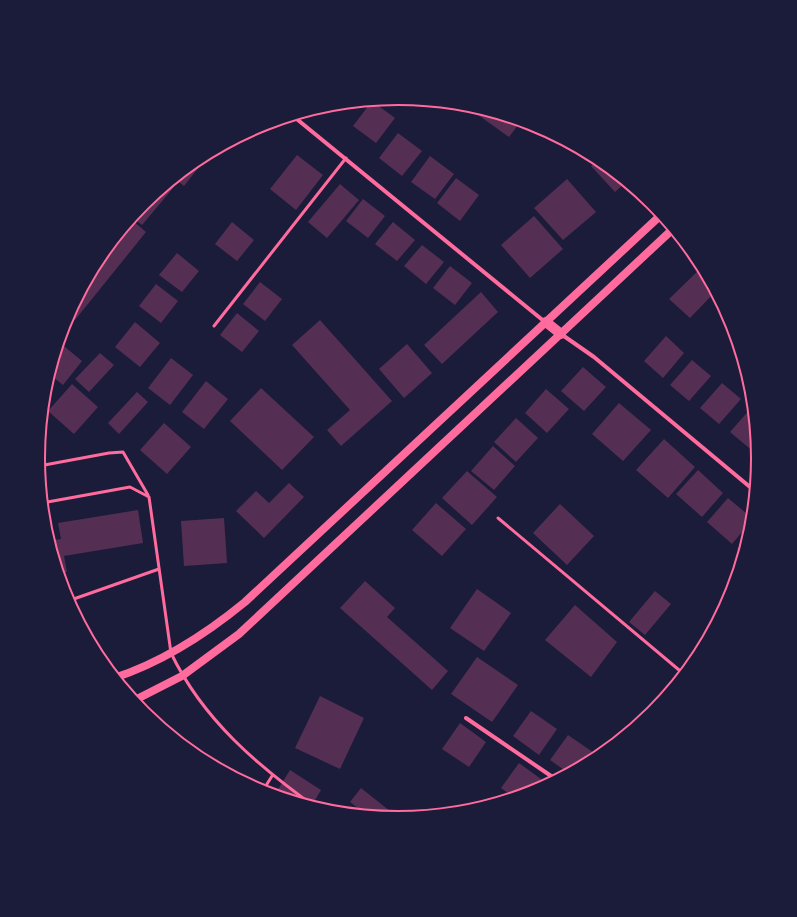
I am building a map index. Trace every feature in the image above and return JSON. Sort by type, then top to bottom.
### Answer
[{"type":"main road","points":[[119,676],[171,653],[209,630],[245,602],[657,218]]},
{"type":"main road","points":[[139,698],[182,676],[223,648],[257,618],[670,232]]},
{"type":"main road","points":[[546,322],[561,334]]},
{"type":"street","points":[[298,120],[546,322]]},
{"type":"street","points":[[561,334],[594,357],[751,487]]},
{"type":"street","points":[[466,718],[553,777]]},
{"type":"lane","points":[[214,326],[346,158]]},
{"type":"lane","points":[[45,465],[109,453],[123,452],[149,497],[171,653],[182,676],[217,724],[272,776],[304,799]]},
{"type":"lane","points":[[48,502],[130,486],[149,497]]},
{"type":"lane","points":[[498,518],[681,671]]},
{"type":"lane","points":[[74,599],[160,569]]},
{"type":"lane","points":[[266,786],[272,776]]},
{"type":"building","points":[[379,106],[395,118],[376,143],[353,126],[368,107]]},
{"type":"building","points":[[477,114],[517,126],[509,137]]},
{"type":"building","points":[[398,133],[422,151],[402,176],[379,158]]},
{"type":"building","points":[[297,155],[323,175],[296,210],[270,189]]},
{"type":"building","points":[[430,156],[454,174],[435,199],[411,182]]},
{"type":"building","points":[[593,164],[623,185],[615,192],[591,166]]},
{"type":"building","points":[[199,167],[184,186],[179,182]]},
{"type":"building","points":[[456,178],[479,195],[460,221],[437,203]]},
{"type":"building","points":[[567,179],[596,212],[563,240],[534,208]]},
{"type":"building","points":[[340,184],[359,200],[327,238],[308,222]]},
{"type":"building","points":[[174,187],[142,225],[137,221],[165,193]]},
{"type":"building","points":[[363,199],[385,216],[368,238],[346,221]]},
{"type":"building","points":[[534,216],[563,249],[530,278],[501,245]]},
{"type":"building","points":[[232,222],[254,240],[237,261],[215,244]]},
{"type":"building","points":[[393,222],[415,240],[397,261],[375,244]]},
{"type":"building","points":[[135,223],[146,232],[75,320],[74,319],[81,302],[92,282],[118,243]]},
{"type":"building","points":[[422,245],[444,262],[426,284],[404,266]]},
{"type":"building","points":[[177,253],[199,271],[182,292],[159,275]]},
{"type":"building","points":[[450,266],[472,283],[455,305],[433,288]]},
{"type":"building","points":[[698,271],[712,295],[690,318],[669,299]]},
{"type":"building","points":[[260,282],[282,299],[265,321],[243,304]]},
{"type":"building","points":[[156,284],[178,301],[161,323],[139,306]]},
{"type":"building","points":[[481,292],[498,312],[442,364],[424,345]]},
{"type":"building","points":[[237,313],[259,331],[242,352],[220,335]]},
{"type":"building","points":[[320,320],[392,401],[341,446],[327,430],[350,410],[292,345]]},
{"type":"building","points":[[135,322],[160,343],[140,367],[115,347]]},
{"type":"building","points":[[666,336],[684,353],[663,378],[644,361]]},
{"type":"building","points":[[407,344],[432,373],[404,398],[379,369]]},
{"type":"building","points":[[64,346],[82,361],[63,385],[55,378]]},
{"type":"building","points":[[100,353],[114,365],[89,392],[75,379]]},
{"type":"building","points":[[171,358],[193,375],[170,405],[148,388]]},
{"type":"building","points":[[692,360],[711,376],[689,401],[670,385]]},
{"type":"building","points":[[583,367],[606,387],[584,411],[561,391]]},
{"type":"building","points":[[206,381],[228,399],[204,429],[182,412]]},
{"type":"building","points":[[722,383],[741,399],[719,424],[700,408]]},
{"type":"building","points":[[72,384],[98,407],[74,434],[48,411]]},
{"type":"building","points":[[261,388],[314,437],[282,470],[230,421]]},
{"type":"building","points":[[546,389],[569,409],[547,433],[525,413]]},
{"type":"building","points":[[137,392],[148,402],[119,434],[108,423]]},
{"type":"building","points":[[619,403],[651,430],[623,461],[592,434]]},
{"type":"building","points":[[749,411],[751,445],[749,448],[730,432]]},
{"type":"building","points":[[516,418],[538,438],[516,462],[494,442]]},
{"type":"building","points":[[164,423],[191,447],[167,474],[140,450]]},
{"type":"building","points":[[664,439],[695,467],[668,498],[636,470]]},
{"type":"building","points":[[493,446],[515,466],[494,490],[471,471]]},
{"type":"building","points":[[698,470],[723,493],[702,517],[676,494]]},
{"type":"building","points":[[467,471],[497,497],[472,525],[442,498]]},
{"type":"building","points":[[289,483],[304,497],[264,538],[236,511],[256,491],[269,503]]},
{"type":"building","points":[[728,498],[747,514],[745,529],[732,544],[707,522]]},
{"type":"building","points":[[436,503],[466,529],[442,556],[412,530]]},
{"type":"building","points":[[560,504],[594,536],[567,565],[533,533]]},
{"type":"building","points":[[138,510],[143,543],[64,556],[67,572],[64,573],[55,540],[61,539],[58,523]]},
{"type":"building","points":[[224,518],[227,563],[184,566],[181,521]]},
{"type":"building","points":[[741,544],[740,551],[737,549]]},
{"type":"building","points":[[365,581],[395,608],[387,617],[448,671],[432,690],[340,608]]},
{"type":"building","points":[[477,589],[511,613],[484,651],[450,628]]},
{"type":"building","points":[[655,591],[671,604],[645,635],[629,622]]},
{"type":"building","points":[[575,605],[617,642],[591,677],[545,640]]},
{"type":"building","points":[[477,657],[518,685],[492,722],[451,694]]},
{"type":"building","points":[[320,696],[364,718],[340,769],[295,748]]},
{"type":"building","points":[[531,711],[557,729],[539,755],[513,736]]},
{"type":"building","points":[[460,723],[486,742],[469,767],[442,749]]},
{"type":"building","points":[[568,735],[594,753],[565,770],[550,760]]},
{"type":"building","points":[[519,763],[544,781],[509,794],[501,788]]},
{"type":"building","points":[[290,770],[321,790],[314,802],[278,790]]},
{"type":"building","points":[[361,788],[391,812],[360,810],[350,802]]}]
